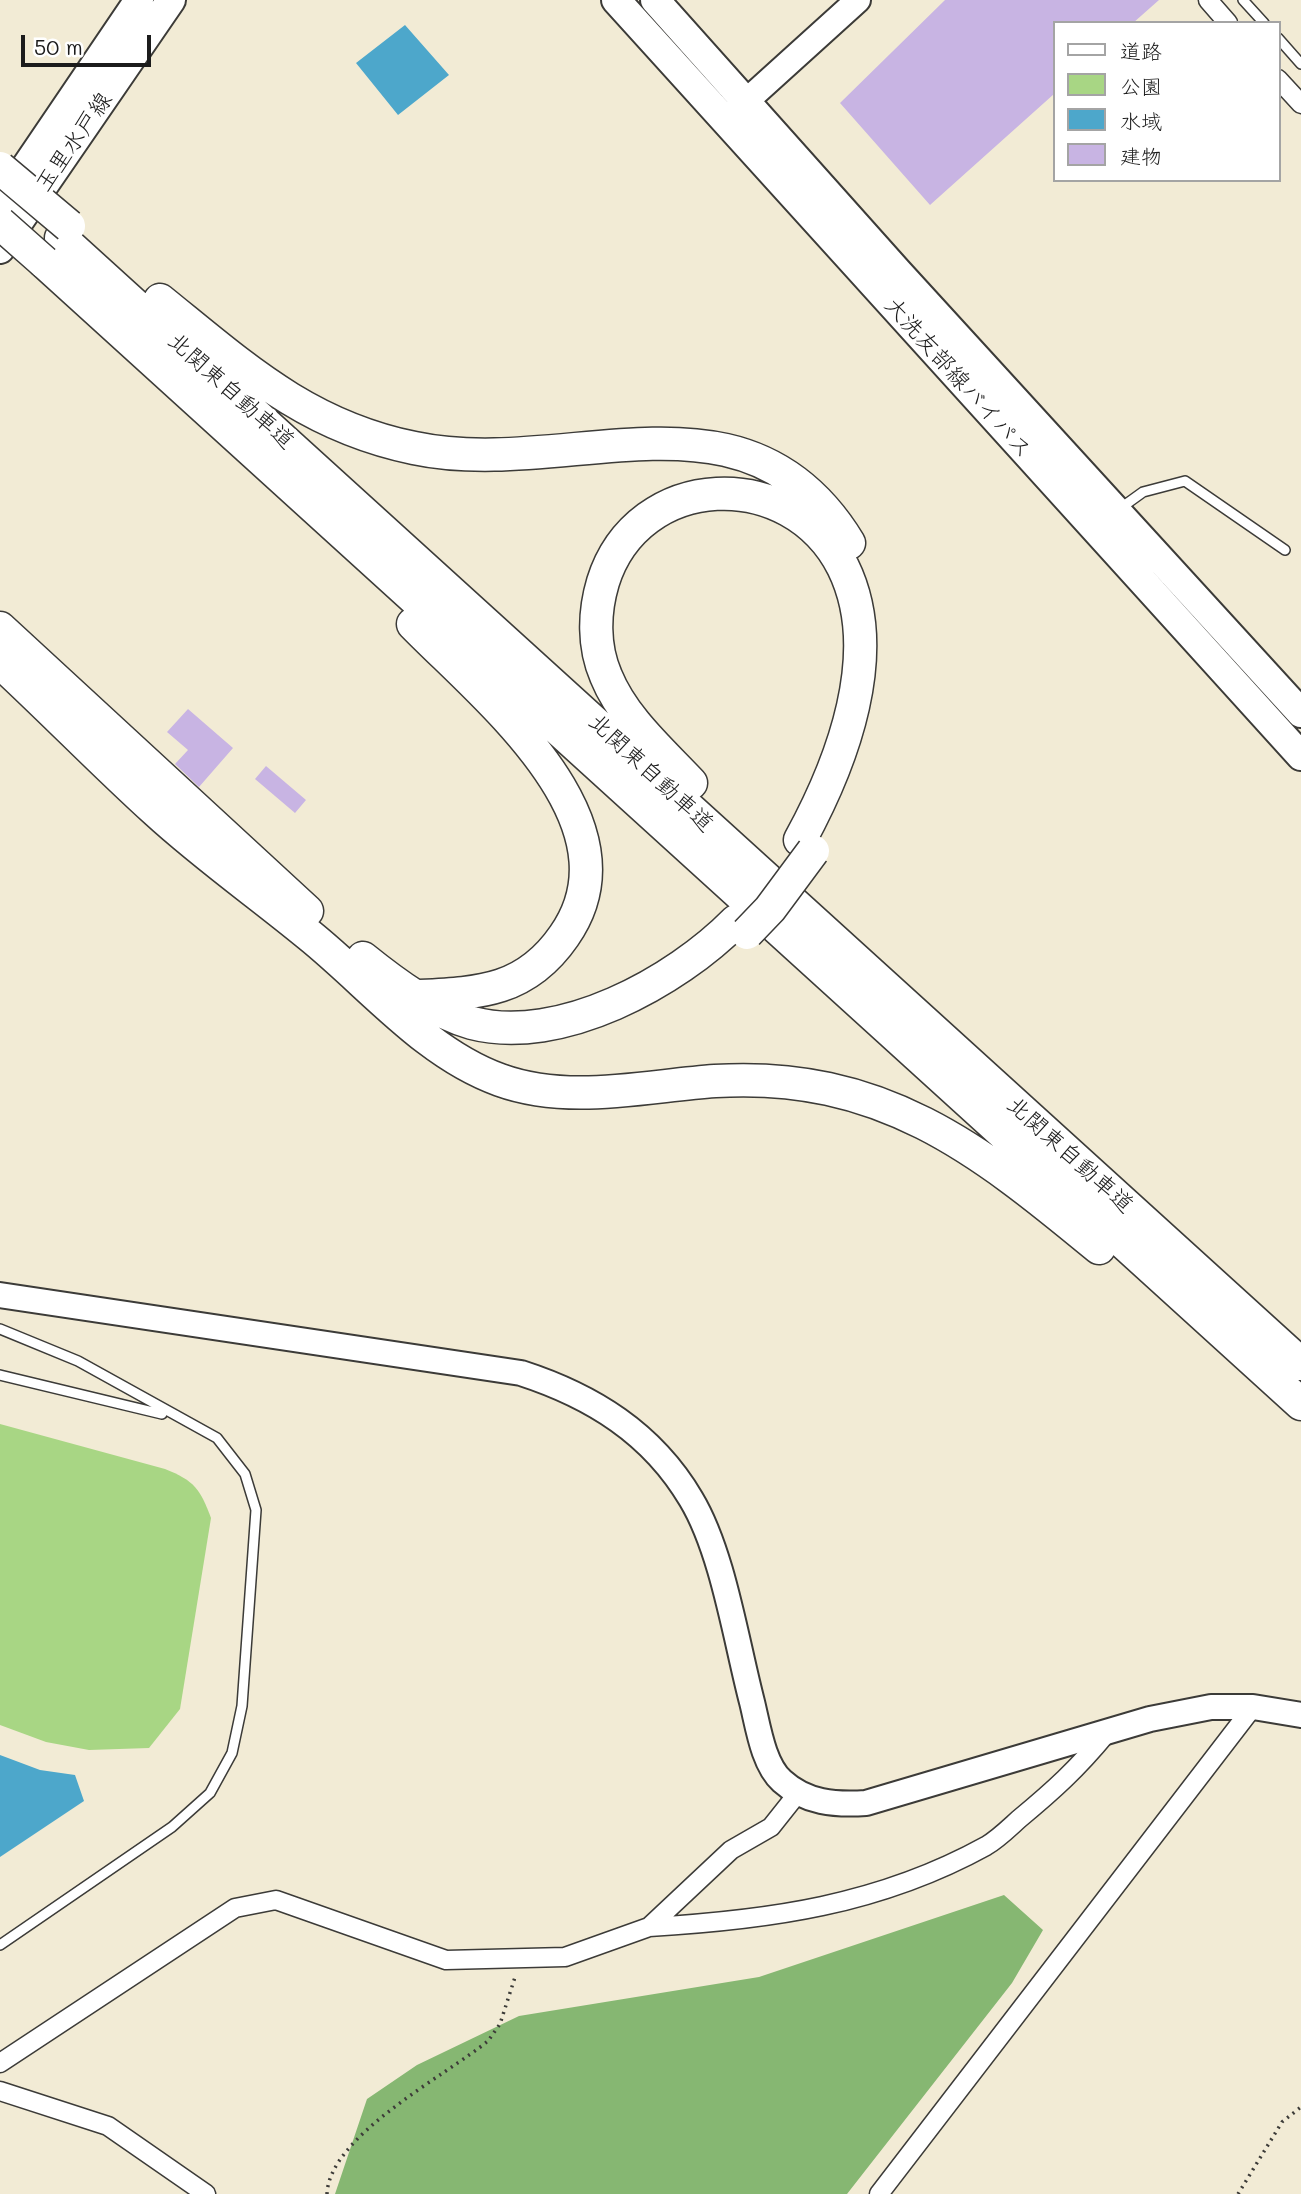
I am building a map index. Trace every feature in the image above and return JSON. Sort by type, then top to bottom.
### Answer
[{"type":"highway","points":[[0,168],[58,242],[272,390],[305,411],[341,426],[391,443],[457,455],[501,456],[650,442],[699,444],[762,461],[805,490],[838,525],[861,565],[874,621],[872,684],[866,722],[844,792],[807,845],[773,880],[741,927],[667,976],[592,1012],[555,1023],[495,1028],[450,1016],[417,1011],[242,885],[157,813],[0,662]]},
{"type":"highway","name":"北関東自動車道","points":[[0,182],[58,242],[1301,1364]]},
{"type":"highway","name":"北関東自動車道","points":[[0,223],[58,242],[152,362],[1301,1404]]},
{"type":"highway","points":[[152,362],[207,431],[380,590],[489,702],[538,755],[558,781],[573,808],[582,833],[586,857],[585,882],[570,928],[557,947],[539,965],[495,989],[417,1011]]},
{"type":"highway","points":[[807,845],[852,714],[859,645],[852,592],[843,567],[828,542],[807,522],[783,506],[760,497],[735,493],[708,494],[679,501],[635,529],[618,549],[607,571],[599,596],[596,624],[605,675],[621,705],[642,731],[971,1065]]},
{"type":"highway","points":[[0,628],[322,925],[388,978],[417,1011],[441,1049],[479,1073],[535,1089],[570,1093],[719,1081],[797,1083],[877,1101],[951,1136],[1034,1195],[1301,1412]]},
{"type":"main road","name":"玉里水戸線","points":[[0,205],[139,0]]},
{"type":"main road","name":"玉里水戸線","points":[[0,248],[171,0]]},
{"type":"main road","name":"大洗友部線バイパス","points":[[616,0],[1301,756]]},
{"type":"main road","name":"大洗友部線バイパス","points":[[655,0],[1301,713]]},
{"type":"street","points":[[724,121],[858,0]]},
{"type":"street","points":[[1208,0],[1226,21]]},
{"type":"street","points":[[1280,81],[1301,104]]},
{"type":"street","points":[[0,1295],[521,1373],[563,1387],[603,1408],[635,1430],[666,1461],[693,1501],[713,1552],[762,1745],[779,1779],[799,1793],[833,1805],[866,1803],[1150,1719],[1211,1707],[1253,1707],[1301,1715]]},
{"type":"street","points":[[879,2194],[1253,1707]]},
{"type":"street","points":[[0,2063],[224,1915],[245,1906],[276,1900],[446,1959],[565,1957],[649,1927],[738,1922],[805,1912],[847,1902],[910,1880],[988,1845],[1073,1774],[1106,1734]]},
{"type":"street","points":[[649,1927],[731,1850],[771,1827],[799,1793]]},
{"type":"street","points":[[0,2091],[108,2126],[206,2194]]},
{"type":"lane","points":[[1243,0],[1262,21]]},
{"type":"lane","points":[[1280,40],[1301,64]]},
{"type":"lane","points":[[1117,511],[1143,492],[1185,481],[1285,550]]},
{"type":"lane","points":[[0,1329],[78,1362],[174,1417],[217,1438],[245,1474],[256,1510],[242,1706],[232,1753],[210,1793],[173,1827],[0,1945]]},
{"type":"lane","points":[[0,1376],[174,1417]]},
{"type":"path","points":[[327,2194],[327,2179],[336,2162],[382,2116],[488,2041],[500,2024],[520,1958]]},
{"type":"path","points":[[1238,2194],[1282,2122],[1301,2107]]},
{"type":"green space","points":[[0,1424],[165,1469],[190,1482],[203,1500],[211,1518],[180,1709],[149,1748],[89,1750],[46,1742],[0,1725]]},
{"type":"green space","points":[[1004,1895],[1043,1930],[1012,1983],[847,2194],[335,2194],[367,2099],[417,2065],[519,2016],[759,1977]]},
{"type":"water","points":[[405,25],[449,75],[398,115],[356,63]]},
{"type":"water","points":[[0,1755],[40,1770],[75,1775],[84,1801],[0,1857]]},
{"type":"building","points":[[945,0],[1159,0],[1135,21],[1052,21],[1052,96],[930,205],[840,103]]},
{"type":"building","points":[[188,709],[233,748],[199,787],[175,764],[188,750],[167,732]]},
{"type":"building","points":[[266,766],[306,800],[295,813],[255,779]]}]
